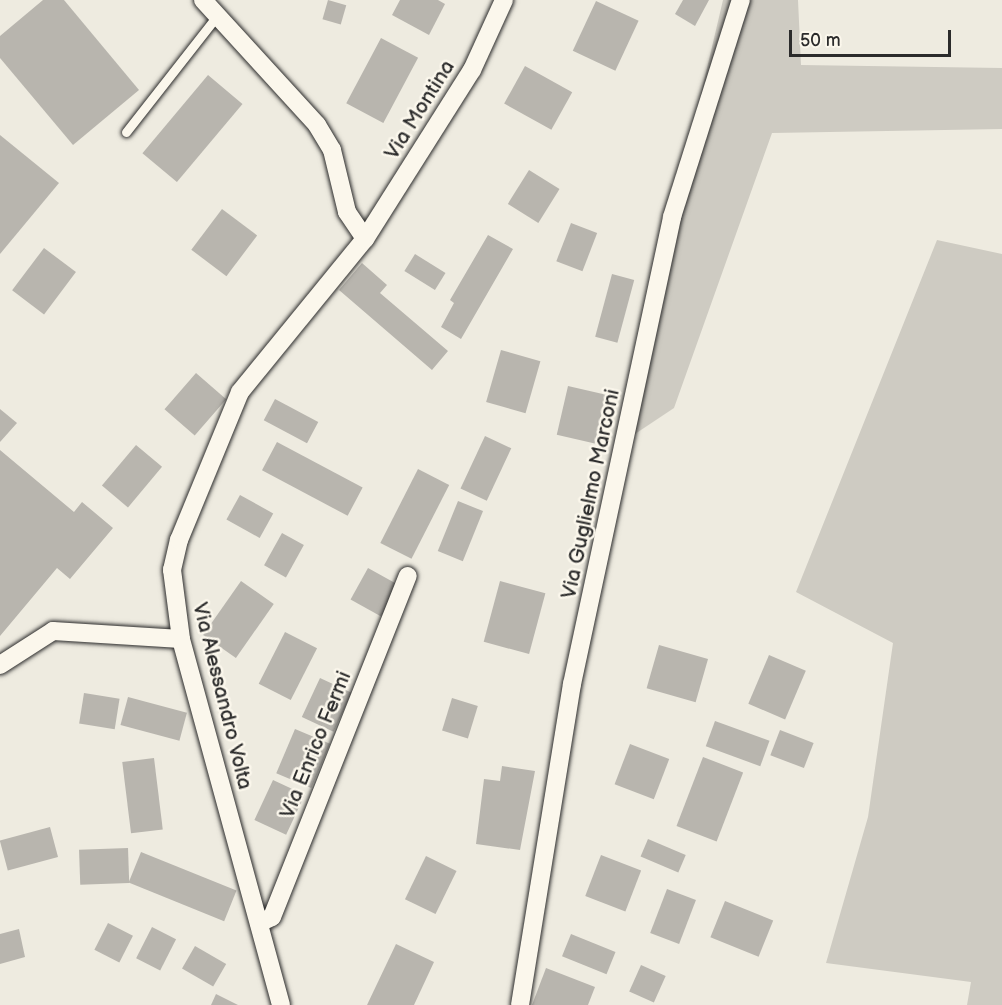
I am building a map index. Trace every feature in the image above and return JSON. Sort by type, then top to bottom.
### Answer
[{"type":"street","points":[[202,0],[317,125],[332,150],[347,213],[365,239]]},
{"type":"street","name":"Via Montina","points":[[365,239],[472,70],[504,0]]},
{"type":"street","name":"Via Guglielmo Marconi","points":[[520,1005],[572,684],[672,217],[741,0]]},
{"type":"street","name":"Via Alessandro Volta","points":[[280,1005],[182,639],[172,570],[179,540],[240,392],[365,239]]},
{"type":"street","name":"Via Enrico Fermi","points":[[259,923],[272,917],[408,576]]},
{"type":"street","points":[[0,665],[53,631],[182,639]]},
{"type":"lane","points":[[126,132],[217,16]]},
{"type":"shaded area","points":[[723,0],[798,0],[801,65],[1002,68],[1002,129],[772,133],[674,408],[626,440],[672,217]]},
{"type":"shaded area","points":[[937,240],[1002,254],[1002,1005],[967,1005],[971,982],[826,963],[868,817],[893,643],[796,592]]},
{"type":"building","points":[[43,0],[64,0],[139,90],[73,145],[0,58],[0,36]]},
{"type":"building","points":[[328,0],[346,5],[341,24],[322,19]]},
{"type":"building","points":[[400,0],[438,0],[445,4],[429,35],[392,15]]},
{"type":"building","points":[[683,0],[709,0],[695,26],[675,14]]},
{"type":"building","points":[[596,1],[639,21],[615,71],[573,51]]},
{"type":"building","points":[[381,38],[418,58],[383,123],[346,103]]},
{"type":"building","points":[[525,66],[572,92],[551,130],[504,104]]},
{"type":"building","points":[[208,75],[242,104],[177,182],[142,153]]},
{"type":"building","points":[[0,135],[59,183],[0,254]]},
{"type":"building","points":[[529,170],[560,189],[538,223],[508,204]]},
{"type":"building","points":[[222,209],[257,235],[226,276],[191,250]]},
{"type":"building","points":[[571,223],[597,233],[582,271],[556,261]]},
{"type":"building","points":[[488,235],[513,249],[461,339],[441,327],[454,303],[450,300]]},
{"type":"building","points":[[44,248],[76,272],[44,314],[12,290]]},
{"type":"building","points":[[415,254],[446,273],[435,290],[404,271]]},
{"type":"building","points":[[362,263],[387,285],[380,293],[448,351],[432,370],[339,290]]},
{"type":"building","points":[[612,274],[634,280],[617,343],[595,337]]},
{"type":"building","points":[[501,350],[540,361],[526,413],[486,402]]},
{"type":"building","points":[[196,373],[226,399],[195,435],[165,409]]},
{"type":"building","points":[[568,386],[606,395],[595,443],[557,435]]},
{"type":"building","points":[[275,399],[318,422],[307,443],[264,420]]},
{"type":"building","points":[[0,409],[17,423],[0,442]]},
{"type":"building","points":[[485,436],[511,448],[487,501],[460,489]]},
{"type":"building","points":[[277,442],[363,488],[348,516],[262,470]]},
{"type":"building","points":[[136,445],[162,467],[128,507],[102,486]]},
{"type":"building","points":[[0,450],[74,512],[82,502],[113,528],[70,579],[57,568],[0,636]]},
{"type":"building","points":[[418,469],[449,485],[412,559],[380,543]]},
{"type":"building","points":[[240,495],[273,513],[260,538],[226,519]]},
{"type":"building","points":[[458,501],[483,511],[463,561],[438,551]]},
{"type":"building","points":[[282,533],[304,545],[286,577],[264,565]]},
{"type":"building","points":[[368,568],[399,585],[381,616],[351,599]]},
{"type":"building","points":[[241,581],[274,604],[236,658],[203,635]]},
{"type":"building","points":[[500,581],[545,593],[529,654],[484,642]]},
{"type":"building","points":[[285,632],[317,648],[291,700],[259,684]]},
{"type":"building","points":[[659,645],[708,659],[696,702],[647,688]]},
{"type":"building","points":[[769,655],[806,671],[785,719],[748,704]]},
{"type":"building","points":[[320,678],[352,693],[334,732],[302,717]]},
{"type":"building","points":[[84,693],[120,699],[115,729],[79,724]]},
{"type":"building","points":[[128,697],[187,713],[179,741],[120,725]]},
{"type":"building","points":[[452,698],[478,706],[468,738],[442,731]]},
{"type":"building","points":[[715,721],[770,741],[760,766],[706,746]]},
{"type":"building","points":[[295,729],[330,744],[311,788],[276,773]]},
{"type":"building","points":[[780,730],[814,743],[804,768],[770,755]]},
{"type":"building","points":[[630,744],[669,759],[654,799],[615,784]]},
{"type":"building","points":[[703,757],[743,772],[717,841],[676,826]]},
{"type":"building","points":[[154,758],[163,829],[131,833],[122,762]]},
{"type":"building","points":[[502,766],[535,771],[520,850],[476,844],[484,779],[500,781]]},
{"type":"building","points":[[273,780],[305,795],[286,835],[254,820]]},
{"type":"building","points":[[50,827],[58,857],[8,870],[0,840]]},
{"type":"building","points":[[648,839],[686,855],[678,873],[641,856]]},
{"type":"building","points":[[128,848],[129,883],[80,885],[79,850]]},
{"type":"building","points":[[141,852],[236,891],[224,921],[129,883]]},
{"type":"building","points":[[601,855],[641,870],[625,911],[585,896]]},
{"type":"building","points":[[426,856],[457,871],[436,914],[405,899]]},
{"type":"building","points":[[667,889],[696,900],[679,944],[650,933]]},
{"type":"building","points":[[725,901],[773,920],[759,957],[710,937]]},
{"type":"building","points":[[108,923],[133,936],[119,962],[94,950]]},
{"type":"building","points":[[152,927],[176,939],[160,970],[136,958]]},
{"type":"building","points":[[19,929],[25,957],[0,964],[0,934]]},
{"type":"building","points":[[571,934],[616,952],[607,974],[562,956]]},
{"type":"building","points":[[396,944],[434,962],[414,1005],[367,1005]]},
{"type":"building","points":[[195,946],[226,964],[213,987],[182,969]]},
{"type":"building","points":[[641,965],[666,976],[654,1002],[629,991]]},
{"type":"building","points":[[546,968],[595,987],[588,1005],[532,1005]]},
{"type":"building","points":[[216,994],[238,1005],[211,1005]]}]
